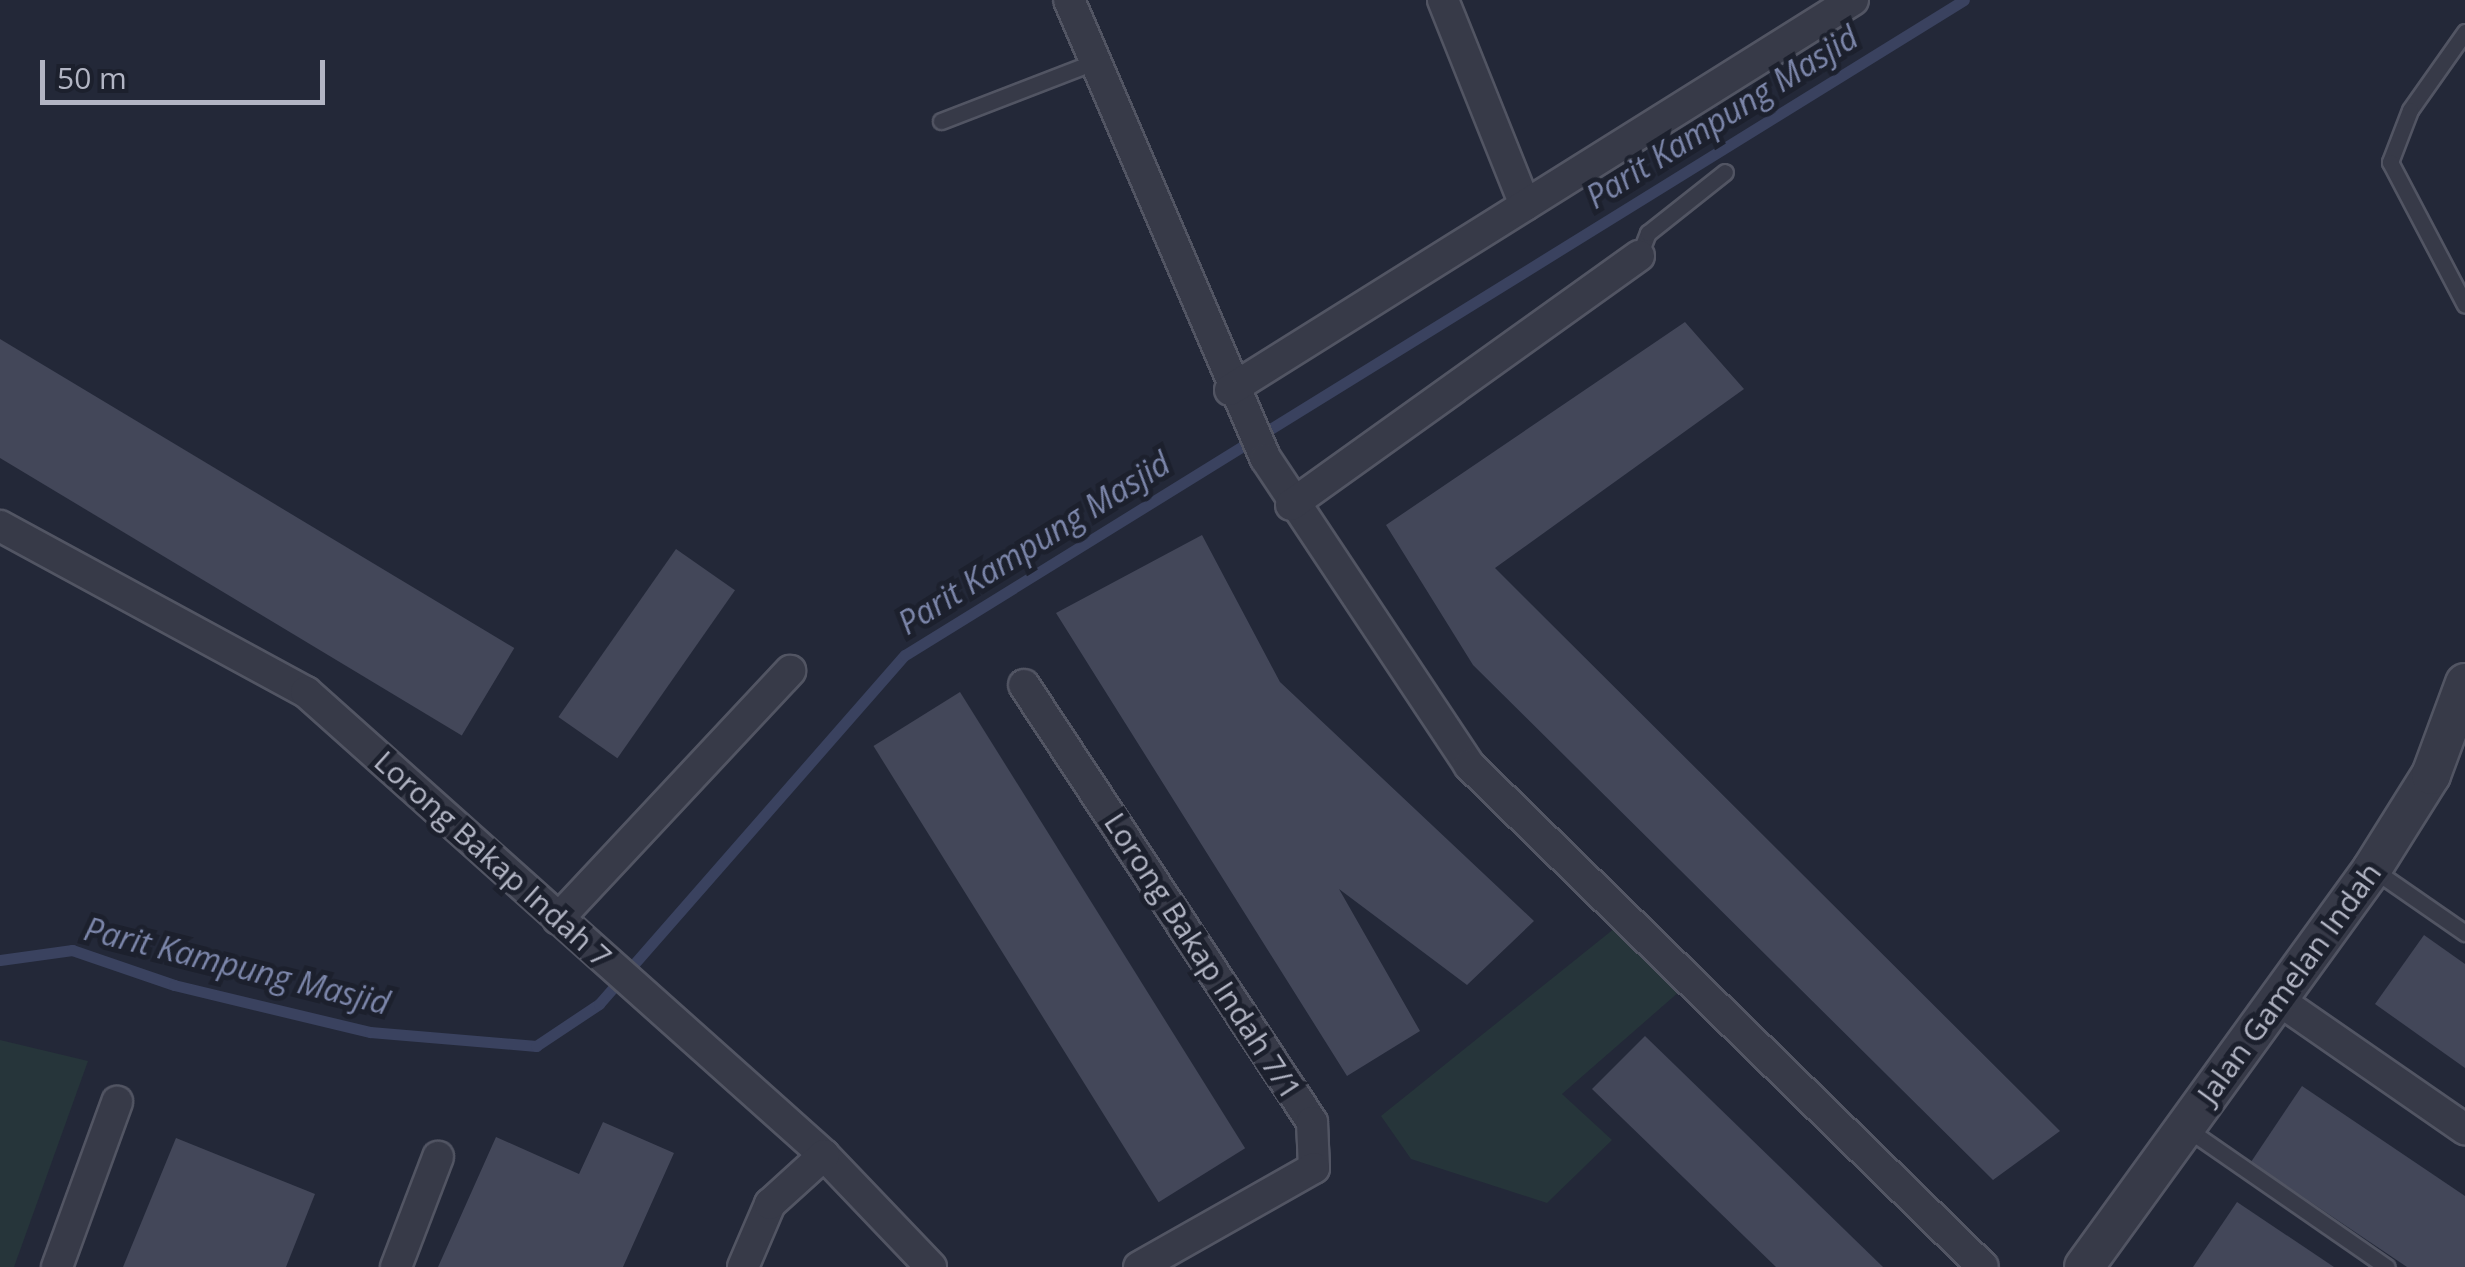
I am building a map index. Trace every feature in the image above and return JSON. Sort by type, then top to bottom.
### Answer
[{"type":"street","points":[[1069,0],[1236,402],[1291,505],[1469,765],[1983,1267]]},
{"type":"street","points":[[1443,0],[1525,205]]},
{"type":"street","points":[[1236,402],[1805,13],[1852,0]]},
{"type":"street","points":[[1291,505],[1639,256]]},
{"type":"street","name":"Lorong Bakap Indah 7","points":[[0,526],[306,692],[824,1155],[931,1267]]},
{"type":"street","points":[[558,919],[790,671]]},
{"type":"street","name":"Jalan Gamelan Indah","points":[[2084,1267],[2372,869],[2431,775],[2465,683]]},
{"type":"street","name":"Lorong Bakap Indah 7/1","points":[[1024,685],[1312,1122],[1314,1168],[1139,1267]]},
{"type":"street","points":[[2278,999],[2465,1129]]},
{"type":"street","points":[[58,1267],[116,1102]]},
{"type":"street","points":[[743,1267],[770,1204],[824,1155]]},
{"type":"street","points":[[396,1267],[438,1158]]},
{"type":"lane","points":[[2465,32],[2410,110],[2390,162],[2465,305]]},
{"type":"lane","points":[[941,121],[1094,62]]},
{"type":"lane","points":[[1639,256],[1648,233],[1725,172]]},
{"type":"lane","points":[[2372,869],[2465,933]]},
{"type":"lane","points":[[2186,1128],[2388,1267]]},
{"type":"shaded area","points":[[1615,928],[1680,991],[1562,1094],[1612,1140],[1547,1203],[1411,1159],[1381,1116]]},
{"type":"shaded area","points":[[0,1040],[88,1061],[14,1267],[0,1267]]},
{"type":"building","points":[[1685,322],[1744,389],[1495,568],[2060,1131],[1993,1180],[1473,665],[1386,525]]},
{"type":"building","points":[[0,339],[514,648],[462,735],[0,458]]},
{"type":"building","points":[[1202,535],[1280,682],[1534,921],[1467,985],[1339,889],[1420,1031],[1347,1076],[1056,613]]},
{"type":"building","points":[[676,549],[735,590],[617,758],[558,717]]},
{"type":"building","points":[[960,692],[1245,1148],[1159,1202],[873,746]]},
{"type":"building","points":[[2424,935],[2465,964],[2465,1068],[2375,1004]]},
{"type":"building","points":[[1645,1036],[1883,1267],[1776,1267],[1592,1089]]},
{"type":"building","points":[[2302,1086],[2465,1196],[2465,1267],[2407,1267],[2251,1162]]},
{"type":"building","points":[[603,1122],[674,1153],[623,1267],[438,1267],[496,1137],[579,1174]]},
{"type":"building","points":[[176,1138],[315,1194],[286,1267],[123,1267]]},
{"type":"building","points":[[2237,1202],[2334,1267],[2193,1267]]},
{"type":"waterway","name":"Parit Kampung Masjid","points":[[0,960],[72,950],[174,985],[370,1032],[536,1046],[599,1004],[905,655],[1964,0]]}]
